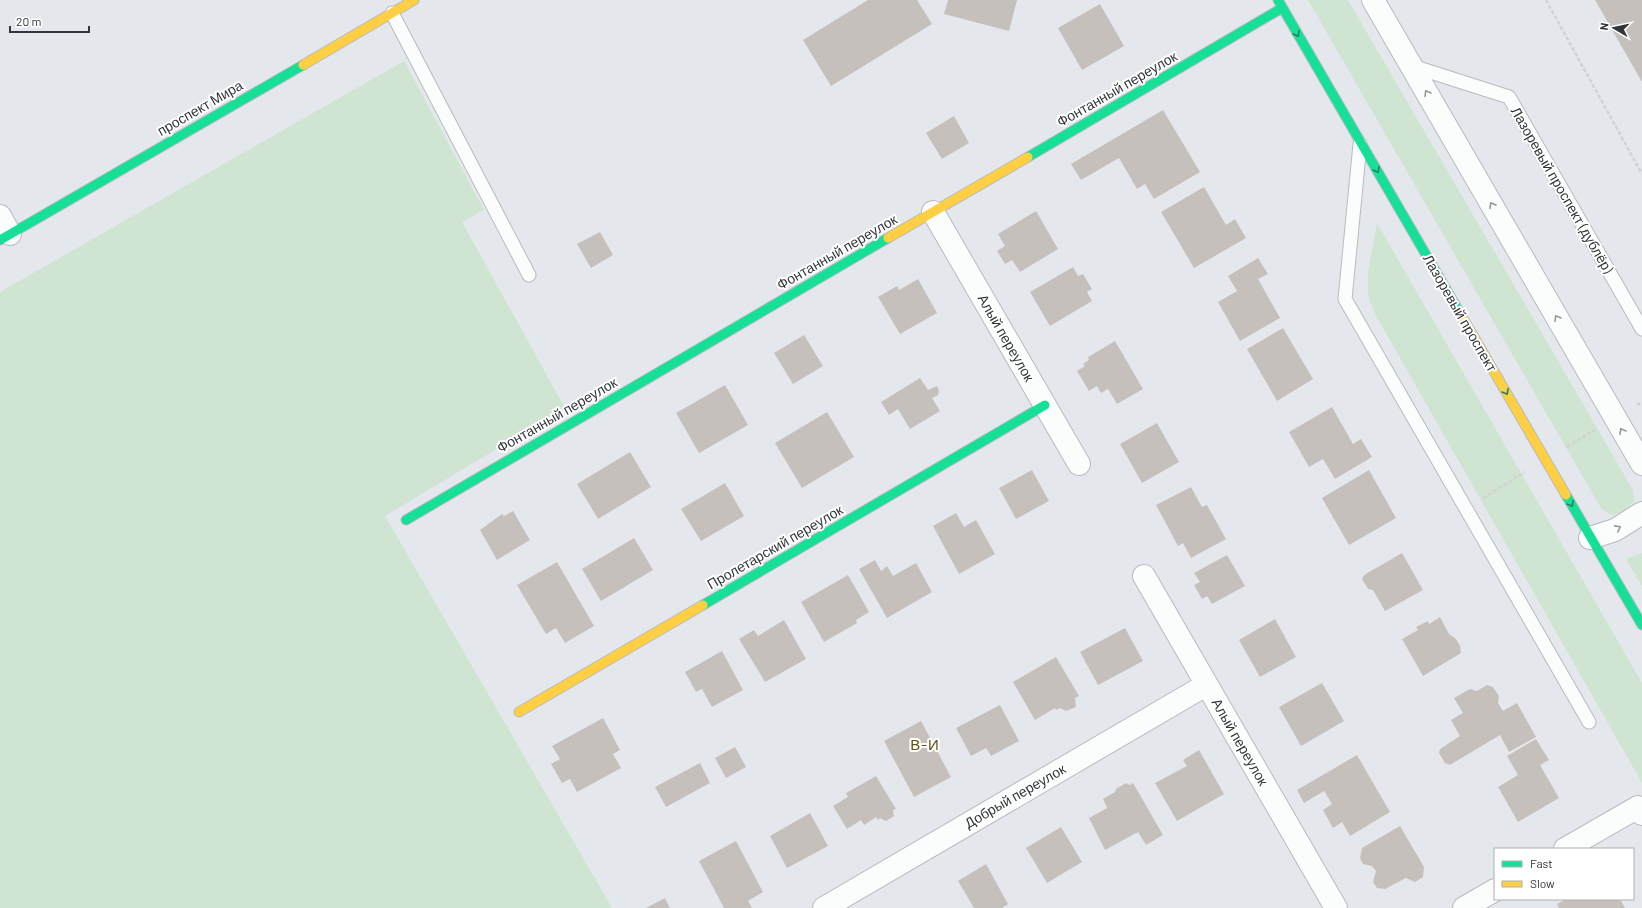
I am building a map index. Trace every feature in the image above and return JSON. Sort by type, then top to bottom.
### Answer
[{"type":"street","name":"проспект Мира","points":[[3,230],[414,0]]},
{"type":"street","points":[[1373,0],[1642,464]]},
{"type":"street","name":"Лазоревый проспект","points":[[1280,4],[1642,626]]},
{"type":"street","name":"Фонтанный переулок","points":[[406,520],[933,212],[1280,4]]},
{"type":"street","name":"Алый переулок","points":[[933,212],[1079,464]]},
{"type":"street","name":"Пролетарский переулок","points":[[519,712],[1045,405]]},
{"type":"street","points":[[1590,538],[1615,530],[1642,513]]},
{"type":"street","name":"Алый переулок","points":[[1144,576],[1336,908]]},
{"type":"street","name":"Добрый переулок","points":[[824,908],[1206,685]]},
{"type":"street","points":[[1567,848],[1640,810]]},
{"type":"street","points":[[1464,908],[1494,891]]},
{"type":"lane","points":[[392,13],[529,275]]},
{"type":"lane","name":"Лазоревый проспект (дублёр)","points":[[1412,66],[1509,96],[1642,329]]},
{"type":"lane","points":[[1361,142],[1345,299],[1589,722]]},
{"type":"path","points":[[1546,0],[1642,174]]},
{"type":"green space","points":[[1308,0],[1348,0],[1633,490],[1634,502],[1624,511],[1613,515],[1602,510]]},
{"type":"green space","points":[[404,61],[484,210],[462,222],[565,408],[385,516],[612,908],[0,908],[0,292]]},
{"type":"green space","points":[[1377,223],[1642,683],[1642,783],[1375,314],[1368,296],[1368,272]]},
{"type":"green space","points":[[1642,553],[1642,586],[1626,559]]},
{"type":"building","points":[[868,0],[917,0],[932,24],[831,86],[803,40]]},
{"type":"building","points":[[948,0],[1017,0],[1009,31],[944,14]]},
{"type":"building","points":[[1595,0],[1642,0],[1642,82]]},
{"type":"building","points":[[1100,4],[1124,46],[1082,70],[1058,28]]},
{"type":"building","points":[[1163,110],[1200,172],[1154,199],[1145,184],[1137,189],[1119,158],[1081,180],[1071,164]]},
{"type":"building","points":[[954,116],[969,143],[942,159],[926,133]]},
{"type":"building","points":[[1204,187],[1226,225],[1235,219],[1246,238],[1194,268],[1161,212]]},
{"type":"building","points":[[1036,211],[1058,249],[1020,272],[1012,260],[1005,264],[997,251],[1005,246],[998,234]]},
{"type":"building","points":[[600,232],[613,255],[591,268],[577,244]]},
{"type":"building","points":[[1258,258],[1268,274],[1258,279],[1280,318],[1240,341],[1218,302],[1237,291],[1228,276]]},
{"type":"building","points":[[1073,267],[1078,276],[1083,274],[1092,289],[1087,292],[1092,301],[1050,326],[1030,292]]},
{"type":"building","points":[[918,279],[937,313],[900,334],[878,297],[897,286],[899,290]]},
{"type":"building","points":[[1283,328],[1313,379],[1277,401],[1247,349]]},
{"type":"building","points":[[804,335],[823,366],[793,384],[774,353]]},
{"type":"building","points":[[1115,341],[1143,389],[1117,404],[1108,389],[1101,393],[1097,386],[1089,391],[1077,371],[1085,366],[1083,364],[1089,360],[1088,357]]},
{"type":"building","points":[[920,378],[928,390],[937,386],[939,391],[938,395],[932,398],[940,411],[910,429],[898,409],[889,415],[881,402]]},
{"type":"building","points":[[725,385],[748,425],[699,453],[676,413]]},
{"type":"building","points":[[1332,407],[1353,444],[1361,439],[1372,457],[1335,479],[1323,459],[1309,467],[1289,432]]},
{"type":"building","points":[[827,412],[854,457],[802,488],[775,443]]},
{"type":"building","points":[[1157,423],[1179,462],[1142,483],[1120,444]]},
{"type":"building","points":[[630,452],[651,487],[598,519],[577,484]]},
{"type":"building","points":[[1032,470],[1049,501],[1016,519],[999,488]]},
{"type":"building","points":[[1369,470],[1396,518],[1349,545],[1322,498]]},
{"type":"building","points":[[725,483],[744,516],[701,541],[681,509]]},
{"type":"building","points":[[1191,487],[1202,507],[1207,505],[1226,539],[1191,558],[1183,543],[1178,546],[1156,505]]},
{"type":"building","points":[[513,511],[530,540],[497,560],[480,530],[502,514],[504,516]]},
{"type":"building","points":[[956,513],[964,527],[976,520],[995,554],[959,574],[933,526]]},
{"type":"building","points":[[634,538],[653,570],[601,601],[582,569]]},
{"type":"building","points":[[1402,553],[1423,590],[1385,611],[1373,590],[1368,589],[1362,579],[1364,575]]},
{"type":"building","points":[[1227,555],[1245,586],[1212,604],[1207,596],[1202,599],[1194,585],[1200,582],[1194,573]]},
{"type":"building","points":[[875,560],[881,571],[887,566],[893,576],[916,563],[932,592],[887,618],[859,569]]},
{"type":"building","points":[[557,562],[594,626],[565,643],[556,628],[546,634],[517,585]]},
{"type":"building","points":[[848,575],[869,612],[856,620],[857,623],[824,642],[801,602]]},
{"type":"building","points":[[1440,617],[1449,634],[1456,639],[1460,646],[1461,653],[1423,676],[1402,639],[1418,630],[1416,627],[1428,621],[1429,624]]},
{"type":"building","points":[[1275,619],[1296,657],[1260,677],[1239,640]]},
{"type":"building","points":[[784,620],[806,659],[765,682],[739,639],[754,630],[758,636]]},
{"type":"building","points":[[1125,628],[1143,661],[1098,685],[1080,652]]},
{"type":"building","points":[[722,651],[743,690],[712,707],[702,689],[696,692],[685,672]]},
{"type":"building","points":[[1056,657],[1079,696],[1075,698],[1076,707],[1066,711],[1060,708],[1056,710],[1055,708],[1035,720],[1013,682]]},
{"type":"building","points":[[1322,683],[1344,721],[1301,746],[1279,707]]},
{"type":"building","points":[[1487,685],[1493,687],[1499,696],[1498,703],[1503,711],[1517,703],[1536,737],[1509,752],[1500,735],[1450,765],[1445,763],[1439,753],[1440,749],[1460,736],[1451,720],[1463,713],[1454,698],[1470,689],[1477,691]]},
{"type":"building","points":[[1000,705],[1019,741],[991,756],[986,748],[971,756],[956,728]]},
{"type":"building","points":[[603,718],[620,750],[613,754],[621,768],[577,792],[570,779],[562,783],[551,764],[560,759],[552,746]]},
{"type":"building","points":[[921,721],[951,777],[914,797],[884,741]]},
{"type":"building","points":[[1536,739],[1549,760],[1540,765],[1559,798],[1518,822],[1498,787],[1518,775],[1507,756]]},
{"type":"building","points":[[735,747],[746,767],[726,778],[715,758]]},
{"type":"building","points":[[1199,750],[1224,794],[1177,821],[1155,783],[1187,766],[1183,760]]},
{"type":"building","points":[[1357,755],[1390,812],[1350,836],[1342,822],[1333,828],[1323,810],[1332,804],[1324,791],[1304,803],[1297,790]]},
{"type":"building","points":[[700,763],[710,783],[666,807],[655,787]]},
{"type":"building","points":[[876,776],[896,809],[893,810],[894,816],[886,821],[880,818],[878,820],[876,817],[864,825],[861,820],[847,829],[833,806],[848,797],[846,793]]},
{"type":"building","points":[[1126,783],[1130,785],[1133,783],[1163,835],[1146,845],[1138,832],[1105,850],[1089,818],[1107,808],[1103,799]]},
{"type":"building","points":[[810,813],[828,846],[787,868],[770,836]]},
{"type":"building","points":[[1400,826],[1424,867],[1423,877],[1415,882],[1406,878],[1385,889],[1377,888],[1373,882],[1376,871],[1372,866],[1363,864],[1360,858],[1362,848]]},
{"type":"building","points":[[1061,827],[1082,862],[1047,883],[1026,848]]},
{"type":"building","points":[[736,841],[763,892],[748,901],[752,908],[724,908],[699,861]]},
{"type":"building","points":[[986,864],[1008,904],[1002,908],[974,908],[958,881]]},
{"type":"building","points":[[665,898],[670,908],[646,908]]},
{"type":"building","points":[[1564,900],[1621,900],[1625,908],[1559,908],[1557,904]]},
{"type":"traffic: fast","points":[[1278,0],[1461,315]]},
{"type":"traffic: fast","points":[[1028,157],[1282,8]]},
{"type":"traffic: fast","points":[[0,240],[303,65]]},
{"type":"traffic: fast","points":[[406,520],[888,238]]},
{"type":"traffic: fast","points":[[703,605],[1045,405]]},
{"type":"traffic: fast","points":[[1566,495],[1642,625]]},
{"type":"traffic: slow","points":[[303,65],[414,0]]},
{"type":"traffic: slow","points":[[888,238],[1028,157]]},
{"type":"traffic: slow","points":[[1461,315],[1566,495]]},
{"type":"traffic: slow","points":[[519,712],[703,605]]},
{"type":"district","name":"В-И","points":[[925,745]]}]
